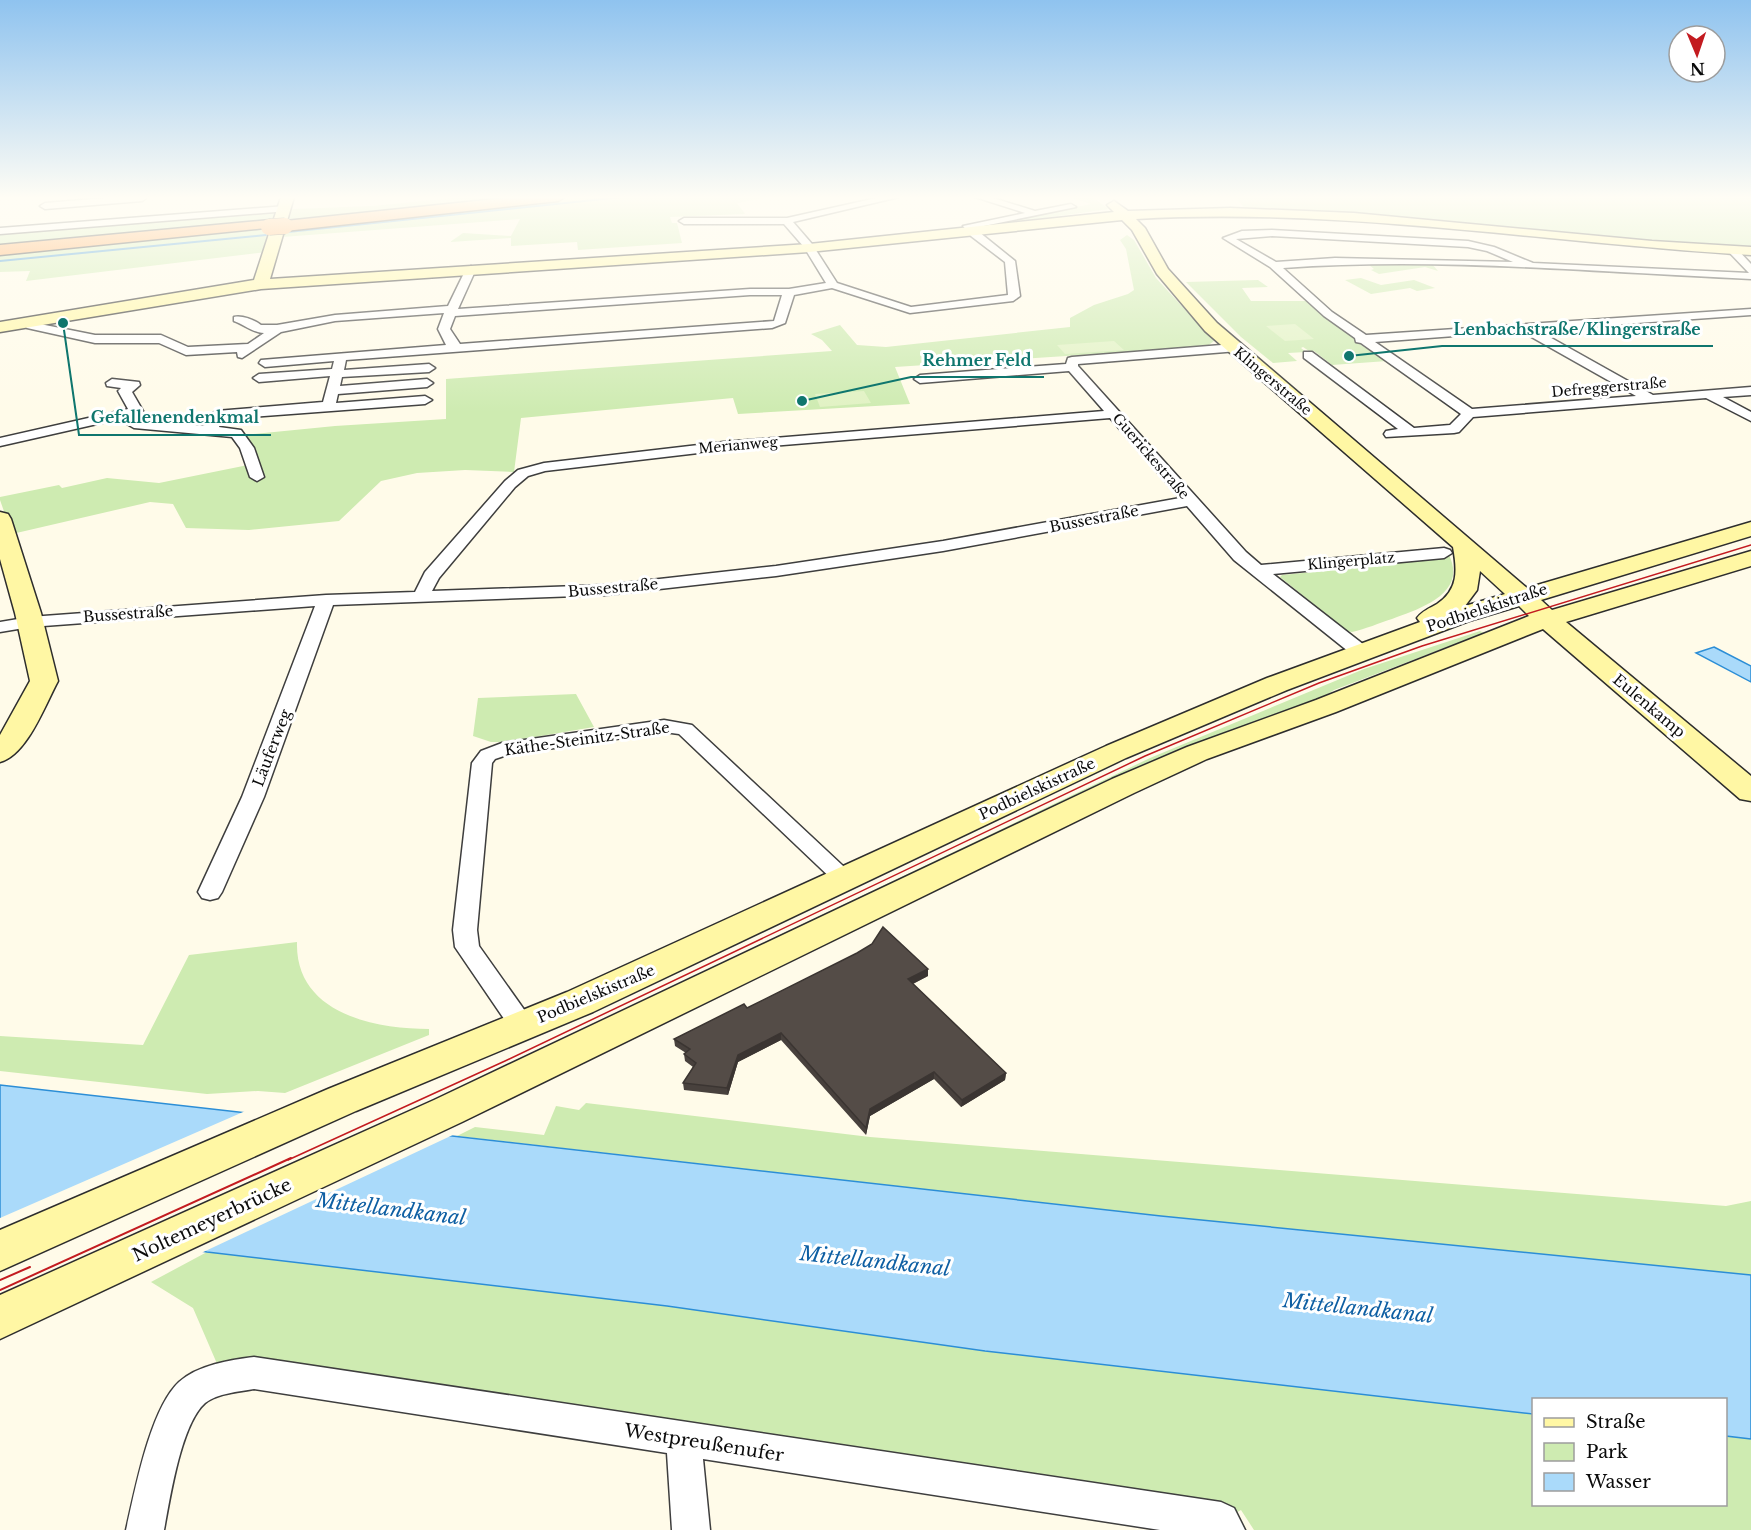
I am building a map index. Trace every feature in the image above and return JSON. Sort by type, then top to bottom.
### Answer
[{"type":"street","points":[[261,284],[266,268]]},
{"type":"street","points":[[0,327],[261,284],[481,268]]},
{"type":"street","points":[[822,268],[833,285]]},
{"type":"street","points":[[238,319],[253,324],[258,329],[277,329],[335,318],[750,292],[789,292],[833,285],[910,309],[1013,298],[1011,268]]},
{"type":"street","name":"Klingerstraße","points":[[1160,268],[1178,291],[1234,348],[1455,550],[1523,596],[1548,619]]},
{"type":"street","points":[[1278,268],[1307,297],[1360,339],[1469,413],[1454,429],[1391,434]]},
{"type":"street","points":[[1598,268],[1751,276]]},
{"type":"street","points":[[458,348],[452,345],[444,329],[471,269]]},
{"type":"street","points":[[265,363],[772,325],[779,323],[789,292]]},
{"type":"street","points":[[1360,339],[1751,312]]},
{"type":"street","points":[[1736,314],[1751,321]]},
{"type":"street","points":[[27,322],[31,326],[95,339],[161,339],[186,351],[245,351],[277,329]]},
{"type":"street","points":[[1524,328],[1651,399]]},
{"type":"street","points":[[920,379],[1072,367],[1072,361],[1234,348]]},
{"type":"street","points":[[1308,355],[1410,432]]},
{"type":"street","points":[[329,406],[341,357]]},
{"type":"street","name":"Guerickestraße","points":[[1072,367],[1239,556],[1361,652]]},
{"type":"street","points":[[259,378],[429,368]]},
{"type":"street","points":[[112,382],[134,385],[125,391],[136,411],[134,424],[237,433],[247,447],[257,477]]},
{"type":"street","points":[[333,391],[427,384]]},
{"type":"street","name":"Defreggerstraße","points":[[1469,413],[1751,391]]},
{"type":"street","points":[[1708,394],[1751,417]]},
{"type":"street","points":[[211,431],[216,415],[425,400]]},
{"type":"street","points":[[0,442],[136,411]]},
{"type":"street","name":"Merianweg","points":[[422,596],[431,576],[510,484],[523,473],[544,467],[724,446],[1114,414]]},
{"type":"street","name":"Bussestraße","points":[[0,627],[30,622],[326,600],[569,593],[776,571],[954,544],[1191,501]]},
{"type":"street","points":[[0,519],[30,622],[44,681],[16,734],[0,753]]},
{"type":"street","name":"Podbielskistraße","points":[[3,1250],[342,1100],[662,965],[1116,752],[1277,684],[1361,652],[1523,596],[1751,529]]},
{"type":"street","points":[[1361,652],[1443,611],[1456,601],[1469,579],[1455,550]]},
{"type":"street","name":"Klingerplatz","points":[[1258,570],[1455,550]]},
{"type":"street","name":"Podbielskistraße","points":[[448,1111],[1123,786],[1197,753],[1326,706],[1548,619],[1751,558]]},
{"type":"street","name":"Läuferweg","points":[[210,892],[253,796],[326,600]]},
{"type":"street","name":"Eulenkamp","points":[[1548,619],[1575,644],[1745,782]]},
{"type":"street","name":"Käthe-Steinitz-Straße","points":[[522,1025],[467,946],[465,930],[482,763],[488,754],[502,749],[664,726],[685,729],[845,879]]},
{"type":"street","name":"Noltemeyerbrücke","points":[[0,1318],[448,1111]]},
{"type":"street","name":"Westpreußenufer","points":[[145,1530],[168,1436],[191,1393],[229,1377],[254,1373],[1223,1526]]},
{"type":"street","points":[[684,1440],[690,1530]]},
{"type":"green space","points":[[0,268],[130,268],[26,281],[30,271],[0,272]]},
{"type":"green space","points":[[1130,268],[1150,268],[1156,278],[1214,341],[1206,347],[895,367],[910,404],[738,414],[733,398],[521,418],[514,472],[465,470],[417,473],[381,481],[339,521],[249,530],[186,528],[173,504],[150,502],[12,534],[0,500],[0,497],[59,485],[62,488],[107,478],[159,483],[248,465],[242,447],[233,436],[335,426],[446,419],[446,379],[832,351],[822,340],[811,334],[840,325],[857,345],[886,347],[1070,327],[1070,318],[1094,305],[1134,290]]},
{"type":"green space","points":[[1416,268],[1379,274],[1371,270]]},
{"type":"green space","points":[[1361,278],[1381,285],[1414,280],[1435,288],[1417,291],[1410,288],[1371,294],[1345,280]]},
{"type":"green space","points":[[1258,280],[1268,287],[1242,288],[1251,301],[1307,301],[1363,344],[1361,345],[1387,361],[1332,365],[1314,351],[1303,347],[1301,348],[1306,352],[1288,353],[1297,361],[1273,363],[1241,337],[1186,282]]},
{"type":"green space","points":[[1295,324],[1314,339],[1285,341],[1266,326]]},
{"type":"green space","points":[[1114,341],[1124,350],[1065,354],[1057,345]]},
{"type":"green space","points":[[864,391],[871,403],[820,407],[815,394]]},
{"type":"green space","points":[[1449,555],[1453,569],[1452,580],[1438,598],[1415,610],[1352,632],[1347,631],[1280,577],[1282,575],[1374,566],[1384,562]]},
{"type":"green space","points":[[1480,631],[1484,633],[1334,690],[1319,700],[533,1063],[527,1056],[1150,758],[1364,669]]},
{"type":"green space","points":[[576,694],[594,727],[505,742],[491,742],[473,736],[478,698]]},
{"type":"green space","points":[[297,942],[300,966],[309,986],[323,1001],[363,1020],[407,1028],[429,1029],[429,1035],[285,1093],[258,1091],[207,1094],[0,1071],[0,1036],[143,1045],[189,955]]},
{"type":"green space","points":[[586,1103],[870,1137],[1726,1206],[1751,1201],[1751,1275],[1161,1216],[457,1136],[475,1127],[544,1135],[556,1106],[579,1110]]},
{"type":"green space","points":[[207,1252],[667,1306],[985,1351],[1532,1414],[1532,1506],[1727,1506],[1727,1436],[1751,1439],[1751,1530],[1254,1530],[1241,1510],[1221,1521],[218,1366],[193,1308],[151,1282]]},
{"type":"water","points":[[1714,647],[1751,666],[1751,682],[1696,653]]},
{"type":"water","name":"Mittellandkanal","points":[[0,1085],[1161,1216],[1751,1275],[1751,1439],[1727,1436],[1727,1398],[1532,1398],[1532,1414],[985,1351],[667,1306],[207,1252],[0,1222]]},
{"type":"pier","points":[[250,1109],[457,1133],[199,1254],[0,1225],[0,1218]]},
{"type":"building","points":[[883,927],[928,969],[908,979],[1006,1073],[962,1100],[934,1072],[870,1109],[866,1128],[781,1033],[738,1055],[727,1088],[683,1083],[696,1063],[684,1054],[690,1049],[674,1039],[744,1004],[747,1008],[857,953],[872,944]]},
{"type":"tram line","points":[[288,1160],[505,1061],[1145,756],[1319,683],[1422,646],[1751,545]]},
{"type":"tram line","points":[[0,1290],[291,1158]]},
{"type":"tram line","points":[[0,1280],[30,1267]]},
{"type":"place","name":"Gefallenendenkmal","points":[[63,323]]},
{"type":"place","name":"Lenbachstraße/Klingerstraße","points":[[1349,356]]},
{"type":"place","name":"Rehmer Feld","points":[[802,401]]}]
